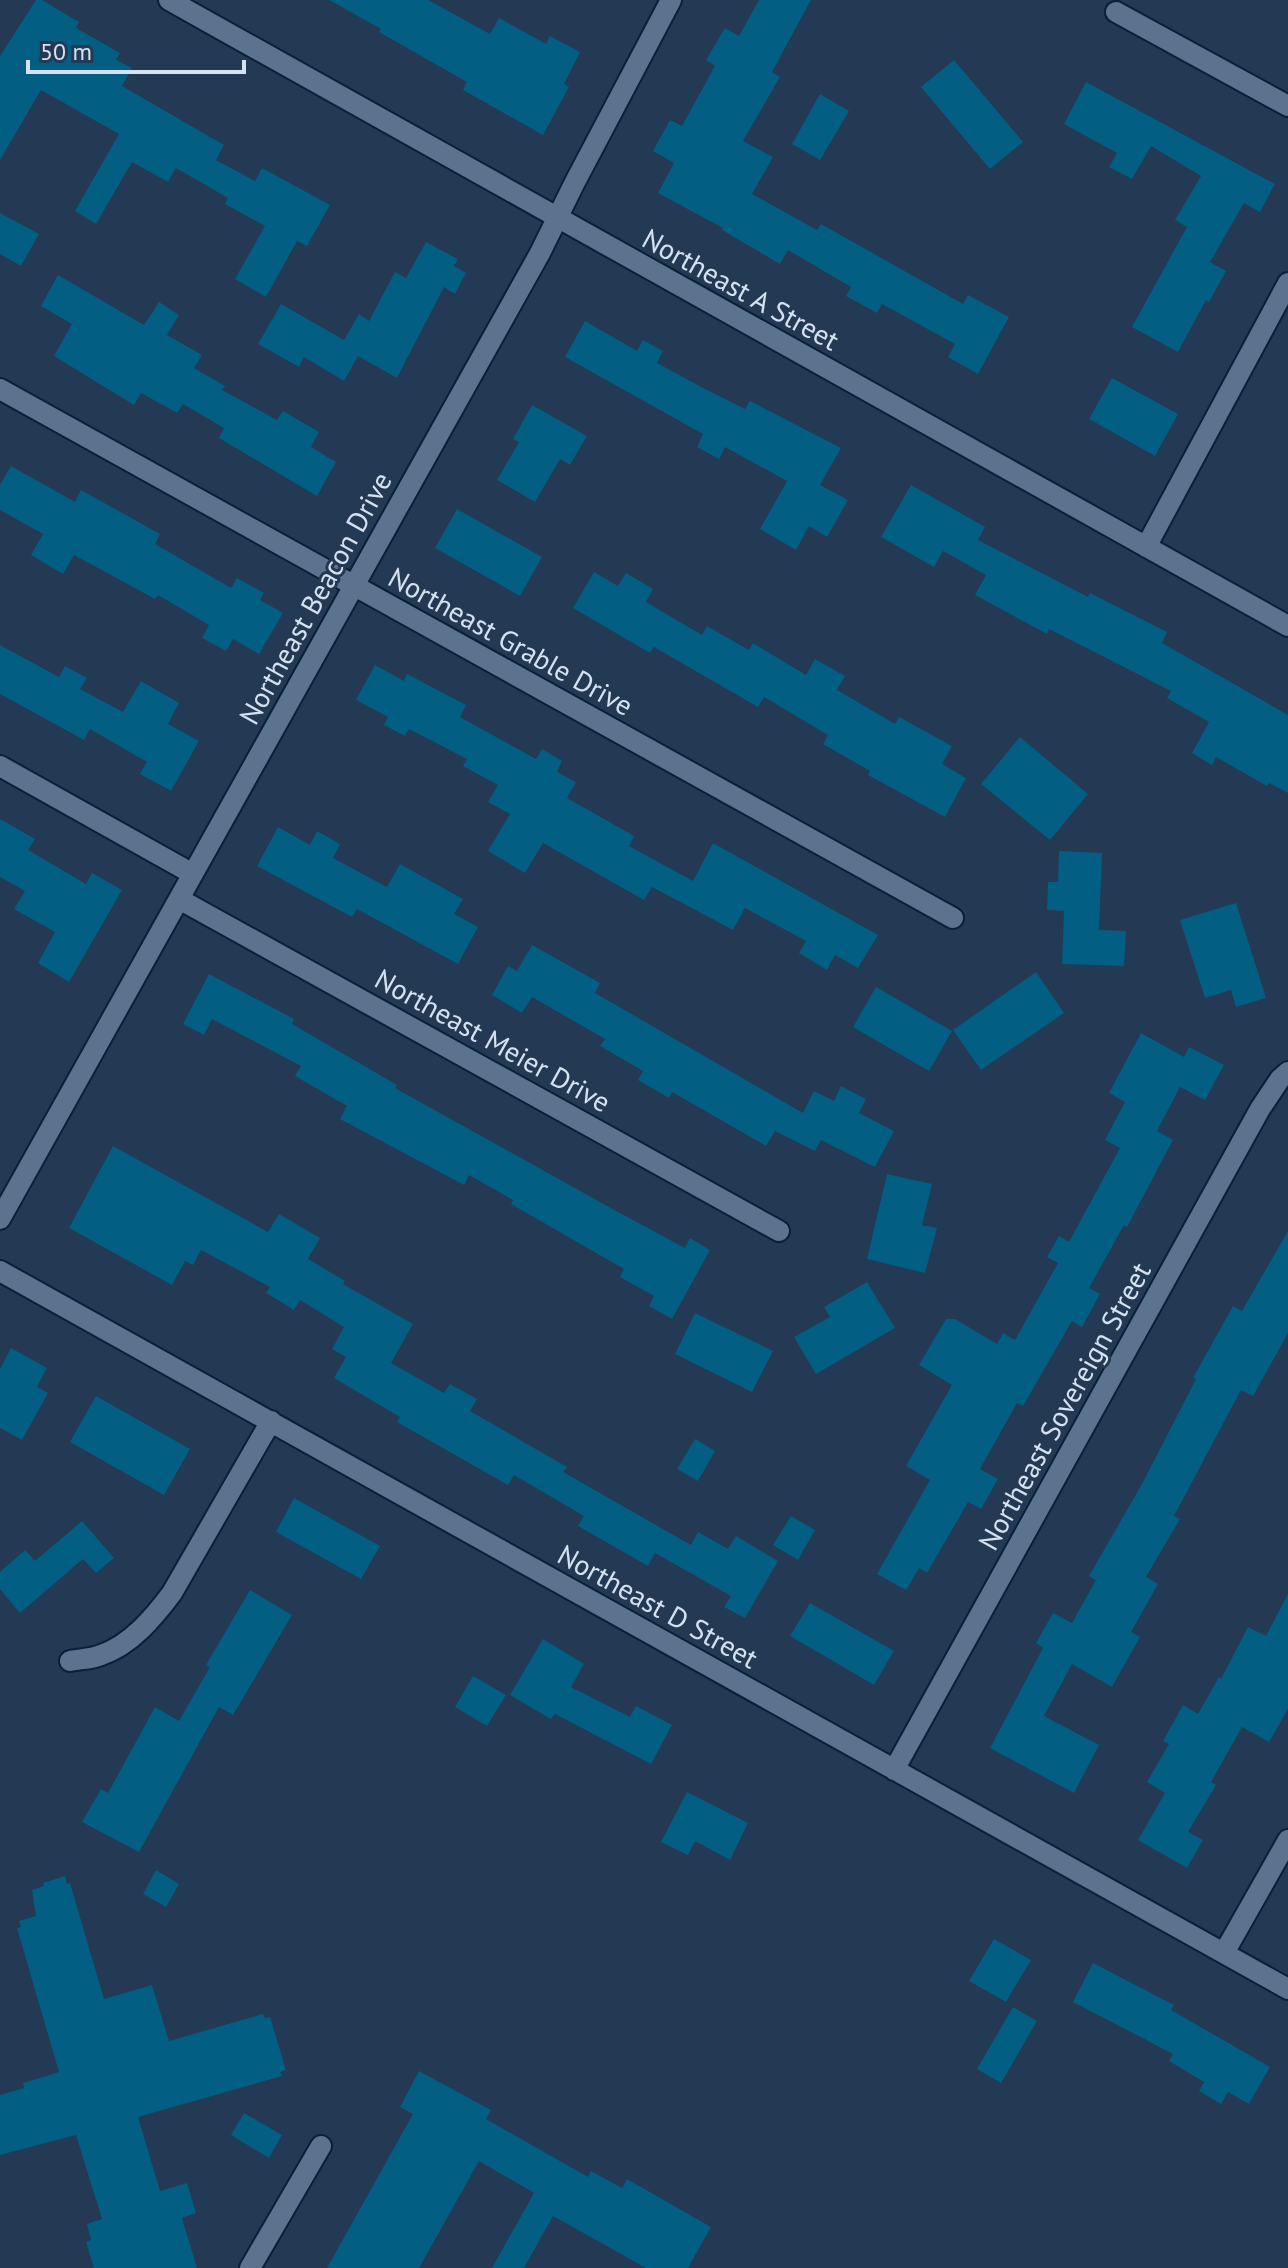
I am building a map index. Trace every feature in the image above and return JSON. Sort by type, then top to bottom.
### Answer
[{"type":"street","name":"Northeast A Street","points":[[169,0],[1288,626]]},
{"type":"street","name":"Northeast Beacon Drive","points":[[0,1219],[540,253],[671,0]]},
{"type":"street","points":[[1116,12],[1288,106]]},
{"type":"street","points":[[1146,547],[1288,283]]},
{"type":"street","name":"Northeast Grable Drive","points":[[0,389],[953,918]]},
{"type":"street","points":[[0,766],[193,874]]},
{"type":"street","name":"Northeast Meier Drive","points":[[179,899],[779,1231]]},
{"type":"street","name":"Northeast Sovereign Street","points":[[894,1770],[1260,1109],[1288,1072]]},
{"type":"street","name":"Northeast D Street","points":[[0,1271],[1288,1989]]},
{"type":"street","points":[[70,1661],[101,1655],[135,1634],[154,1616],[172,1593],[271,1421]]},
{"type":"street","points":[[1224,1953],[1288,1840]]},
{"type":"street","points":[[250,2268],[321,2146]]},
{"type":"building","points":[[36,0],[42,0],[79,22],[76,28],[120,53],[116,60],[132,68],[122,86],[224,145],[216,160],[255,181],[262,168],[330,205],[307,246],[297,241],[266,297],[235,279],[265,226],[225,204],[228,198],[176,168],[168,182],[132,162],[96,224],[75,211],[119,134],[41,90],[0,160],[0,56]]},
{"type":"building","points":[[329,0],[428,0],[490,34],[499,18],[546,44],[550,36],[580,52],[564,84],[569,87],[543,135],[463,90],[467,82]]},
{"type":"building","points":[[759,0],[811,0],[772,72],[780,77],[743,141],[773,157],[752,194],[817,230],[821,224],[963,304],[968,295],[1009,317],[978,374],[948,357],[955,344],[882,304],[877,313],[846,296],[851,287],[788,250],[780,264],[723,228],[658,193],[674,163],[653,151],[670,120],[682,126],[715,66],[706,60],[725,28],[739,36]]},
{"type":"building","points":[[954,60],[1023,142],[990,169],[921,87]]},
{"type":"building","points":[[1086,82],[1275,184],[1260,212],[1244,203],[1210,262],[1226,271],[1209,302],[1206,300],[1178,352],[1132,327],[1187,227],[1175,220],[1201,176],[1151,146],[1132,179],[1109,167],[1117,153],[1064,124]]},
{"type":"building","points":[[820,94],[849,111],[820,160],[792,144]]},
{"type":"building","points":[[0,213],[39,234],[21,266],[0,254]]},
{"type":"building","points":[[426,242],[458,259],[454,266],[466,273],[455,294],[444,287],[397,378],[358,356],[344,381],[304,357],[299,367],[258,344],[281,304],[344,340],[359,314],[369,321],[395,272],[406,278]]},
{"type":"building","points":[[58,275],[144,325],[159,302],[179,315],[167,335],[202,355],[194,368],[225,386],[222,390],[277,420],[283,411],[319,432],[311,447],[336,462],[317,496],[219,438],[224,428],[183,404],[177,413],[141,393],[134,405],[54,356],[72,324],[41,306]]},
{"type":"building","points":[[585,321],[637,351],[643,340],[663,351],[657,363],[745,409],[750,401],[841,448],[820,485],[848,500],[827,537],[809,526],[796,550],[760,529],[787,481],[725,447],[719,459],[697,447],[703,434],[565,357]]},
{"type":"building","points":[[1112,378],[1178,414],[1155,456],[1089,419]]},
{"type":"building","points":[[532,405],[587,436],[570,465],[560,459],[535,502],[497,480],[519,442],[513,439]]},
{"type":"building","points":[[11,466],[75,502],[81,490],[160,534],[155,544],[231,588],[237,578],[264,593],[260,600],[283,613],[259,654],[233,639],[226,651],[202,638],[209,625],[158,595],[155,599],[74,555],[63,574],[31,555],[43,534],[0,510],[0,485]]},
{"type":"building","points":[[911,485],[985,527],[978,540],[1088,597],[1090,593],[1167,632],[1162,643],[1288,715],[1288,793],[1269,783],[1267,786],[1216,757],[1212,765],[1192,753],[1209,722],[1167,698],[1171,691],[1049,629],[1047,634],[975,595],[986,575],[943,551],[934,567],[881,537]]},
{"type":"building","points":[[457,509],[542,557],[520,596],[435,548]]},
{"type":"building","points":[[594,572],[618,586],[626,573],[653,589],[646,602],[702,635],[707,626],[749,650],[753,643],[806,675],[815,659],[845,676],[837,690],[895,724],[899,717],[952,746],[942,764],[966,778],[945,817],[868,775],[870,771],[823,744],[828,735],[764,697],[758,707],[654,647],[650,653],[573,608]]},
{"type":"building","points":[[0,645],[59,677],[65,666],[87,678],[80,689],[123,712],[141,681],[179,703],[168,724],[199,741],[171,791],[140,774],[147,762],[90,729],[84,740],[0,694]]},
{"type":"building","points":[[375,665],[404,681],[407,674],[466,705],[460,717],[536,759],[542,749],[562,761],[557,772],[576,782],[567,798],[634,836],[629,846],[693,881],[713,843],[878,935],[858,968],[835,955],[827,970],[799,953],[806,941],[745,908],[733,930],[652,887],[644,900],[543,843],[525,873],[488,851],[510,814],[488,802],[498,785],[463,766],[467,759],[409,729],[405,736],[384,725],[388,717],[356,700]]},
{"type":"building","points":[[1020,737],[1088,794],[1050,840],[981,784]]},
{"type":"building","points":[[0,819],[35,839],[28,850],[86,884],[92,873],[122,890],[69,982],[38,963],[55,932],[14,909],[25,891],[0,877]]},
{"type":"building","points":[[278,827],[310,845],[317,831],[340,844],[333,858],[387,887],[400,864],[463,899],[454,914],[478,927],[458,964],[357,909],[352,917],[257,866]]},
{"type":"building","points":[[1059,851],[1102,853],[1099,930],[1126,931],[1124,966],[1062,964],[1064,911],[1047,910],[1048,882],[1058,882]]},
{"type":"building","points":[[1236,903],[1266,998],[1236,1007],[1231,990],[1205,998],[1180,920]]},
{"type":"building","points":[[532,945],[600,983],[595,993],[803,1113],[814,1091],[834,1101],[841,1086],[866,1099],[859,1113],[894,1131],[875,1167],[821,1140],[815,1151],[775,1131],[766,1146],[672,1092],[669,1098],[638,1080],[643,1071],[600,1046],[605,1039],[532,997],[522,1013],[492,995],[508,966],[517,971]]},
{"type":"building","points":[[1036,972],[1064,1013],[981,1070],[953,1030]]},
{"type":"building","points":[[209,974],[294,1019],[292,1024],[397,1085],[395,1088],[618,1212],[685,1248],[690,1238],[710,1250],[672,1319],[649,1306],[654,1296],[620,1277],[624,1269],[511,1204],[513,1200],[469,1175],[464,1185],[340,1119],[347,1106],[295,1076],[301,1066],[212,1019],[204,1035],[183,1024]]},
{"type":"building","points":[[876,987],[952,1031],[929,1071],[853,1027]]},
{"type":"building","points":[[1141,1033],[1184,1057],[1189,1047],[1224,1065],[1205,1100],[1180,1087],[1157,1131],[1173,1140],[1127,1227],[1124,1225],[1089,1288],[1100,1294],[1082,1327],[1072,1321],[1023,1406],[1017,1403],[980,1469],[998,1479],[981,1509],[968,1502],[927,1573],[919,1568],[906,1590],[877,1574],[930,1480],[906,1466],[952,1385],[919,1365],[946,1319],[955,1319],[997,1344],[1003,1333],[1015,1340],[1058,1263],[1047,1257],[1059,1236],[1069,1242],[1120,1148],[1105,1140],[1125,1102],[1109,1093]]},
{"type":"building","points":[[113,1146],[268,1232],[279,1214],[320,1238],[308,1259],[345,1281],[343,1284],[413,1324],[391,1363],[444,1393],[450,1384],[477,1399],[470,1411],[567,1467],[563,1472],[691,1545],[698,1532],[728,1549],[736,1536],[778,1561],[745,1618],[724,1607],[731,1596],[655,1553],[648,1566],[578,1526],[584,1516],[514,1475],[508,1485],[397,1422],[400,1417],[334,1378],[346,1357],[332,1349],[344,1327],[300,1300],[294,1310],[266,1293],[270,1287],[201,1250],[193,1265],[185,1261],[172,1285],[69,1228]]},
{"type":"building","points":[[887,1174],[932,1184],[922,1225],[937,1228],[925,1273],[867,1259]]},
{"type":"building","points":[[1288,1231],[1288,1333],[1253,1396],[1241,1390],[1174,1516],[1180,1519],[1146,1577],[1158,1584],[1131,1632],[1140,1637],[1112,1687],[1072,1664],[1044,1716],[1099,1745],[1074,1793],[990,1748],[1043,1648],[1036,1643],[1053,1613],[1072,1623],[1096,1580],[1089,1576],[1142,1484],[1196,1379],[1193,1378],[1233,1306],[1242,1311]]},
{"type":"building","points":[[867,1282],[895,1328],[816,1374],[794,1337],[830,1317],[824,1307]]},
{"type":"building","points":[[695,1313],[773,1351],[752,1392],[675,1354]]},
{"type":"building","points":[[11,1348],[47,1368],[37,1387],[48,1393],[22,1440],[0,1428],[0,1369]]},
{"type":"building","points":[[96,1396],[190,1449],[164,1495],[70,1442]]},
{"type":"building","points":[[695,1439],[715,1451],[698,1481],[677,1469]]},
{"type":"building","points":[[294,1498],[380,1546],[361,1579],[276,1532]]},
{"type":"building","points":[[791,1516],[815,1530],[798,1560],[773,1545]]},
{"type":"building","points":[[82,1521],[114,1558],[96,1573],[83,1559],[20,1613],[0,1589],[0,1572],[25,1550],[35,1561]]},
{"type":"building","points":[[250,1590],[292,1615],[233,1715],[219,1707],[139,1852],[82,1822],[101,1789],[108,1793],[155,1707],[179,1721],[210,1667],[206,1665]]},
{"type":"building","points":[[1288,1594],[1288,1709],[1269,1742],[1242,1727],[1211,1782],[1216,1785],[1188,1832],[1203,1840],[1187,1868],[1138,1840],[1165,1793],[1147,1782],[1169,1744],[1163,1741],[1183,1705],[1198,1714],[1219,1677],[1221,1679],[1248,1627],[1266,1636]]},
{"type":"building","points":[[810,1603],[894,1651],[874,1685],[790,1636]]},
{"type":"building","points":[[543,1639],[584,1664],[571,1687],[630,1717],[636,1706],[672,1725],[651,1764],[555,1714],[551,1719],[510,1695]]},
{"type":"building","points":[[473,1676],[506,1695],[487,1726],[455,1707]]},
{"type":"building","points":[[687,1792],[748,1823],[730,1860],[695,1841],[688,1855],[661,1842]]},
{"type":"building","points":[[156,1870],[179,1884],[166,1907],[143,1894]]},
{"type":"building","points":[[65,1876],[67,1884],[70,1883],[104,1999],[152,1985],[169,2041],[263,2014],[265,2018],[270,2017],[286,2070],[280,2072],[282,2076],[138,2117],[160,2191],[187,2183],[196,2213],[182,2218],[197,2268],[94,2268],[86,2242],[91,2240],[87,2224],[102,2219],[76,2135],[0,2155],[0,2095],[24,2088],[23,2083],[59,2072],[17,1928],[21,1927],[19,1921],[36,1916],[32,1890]]},
{"type":"building","points":[[994,1939],[1031,1960],[1006,2002],[969,1981]]},
{"type":"building","points":[[1093,1963],[1174,2005],[1171,2010],[1270,2067],[1249,2104],[1228,2092],[1221,2104],[1199,2091],[1204,2082],[1169,2061],[1173,2054],[1073,2002]]},
{"type":"building","points":[[1013,2007],[1037,2021],[1001,2083],[977,2069]]},
{"type":"building","points":[[419,2071],[491,2110],[486,2119],[588,2177],[591,2171],[622,2188],[627,2179],[711,2227],[688,2268],[646,2268],[553,2216],[524,2268],[492,2268],[534,2193],[479,2161],[419,2268],[327,2268],[413,2114],[400,2107]]},
{"type":"building","points":[[244,2113],[282,2135],[269,2158],[231,2135]]}]
